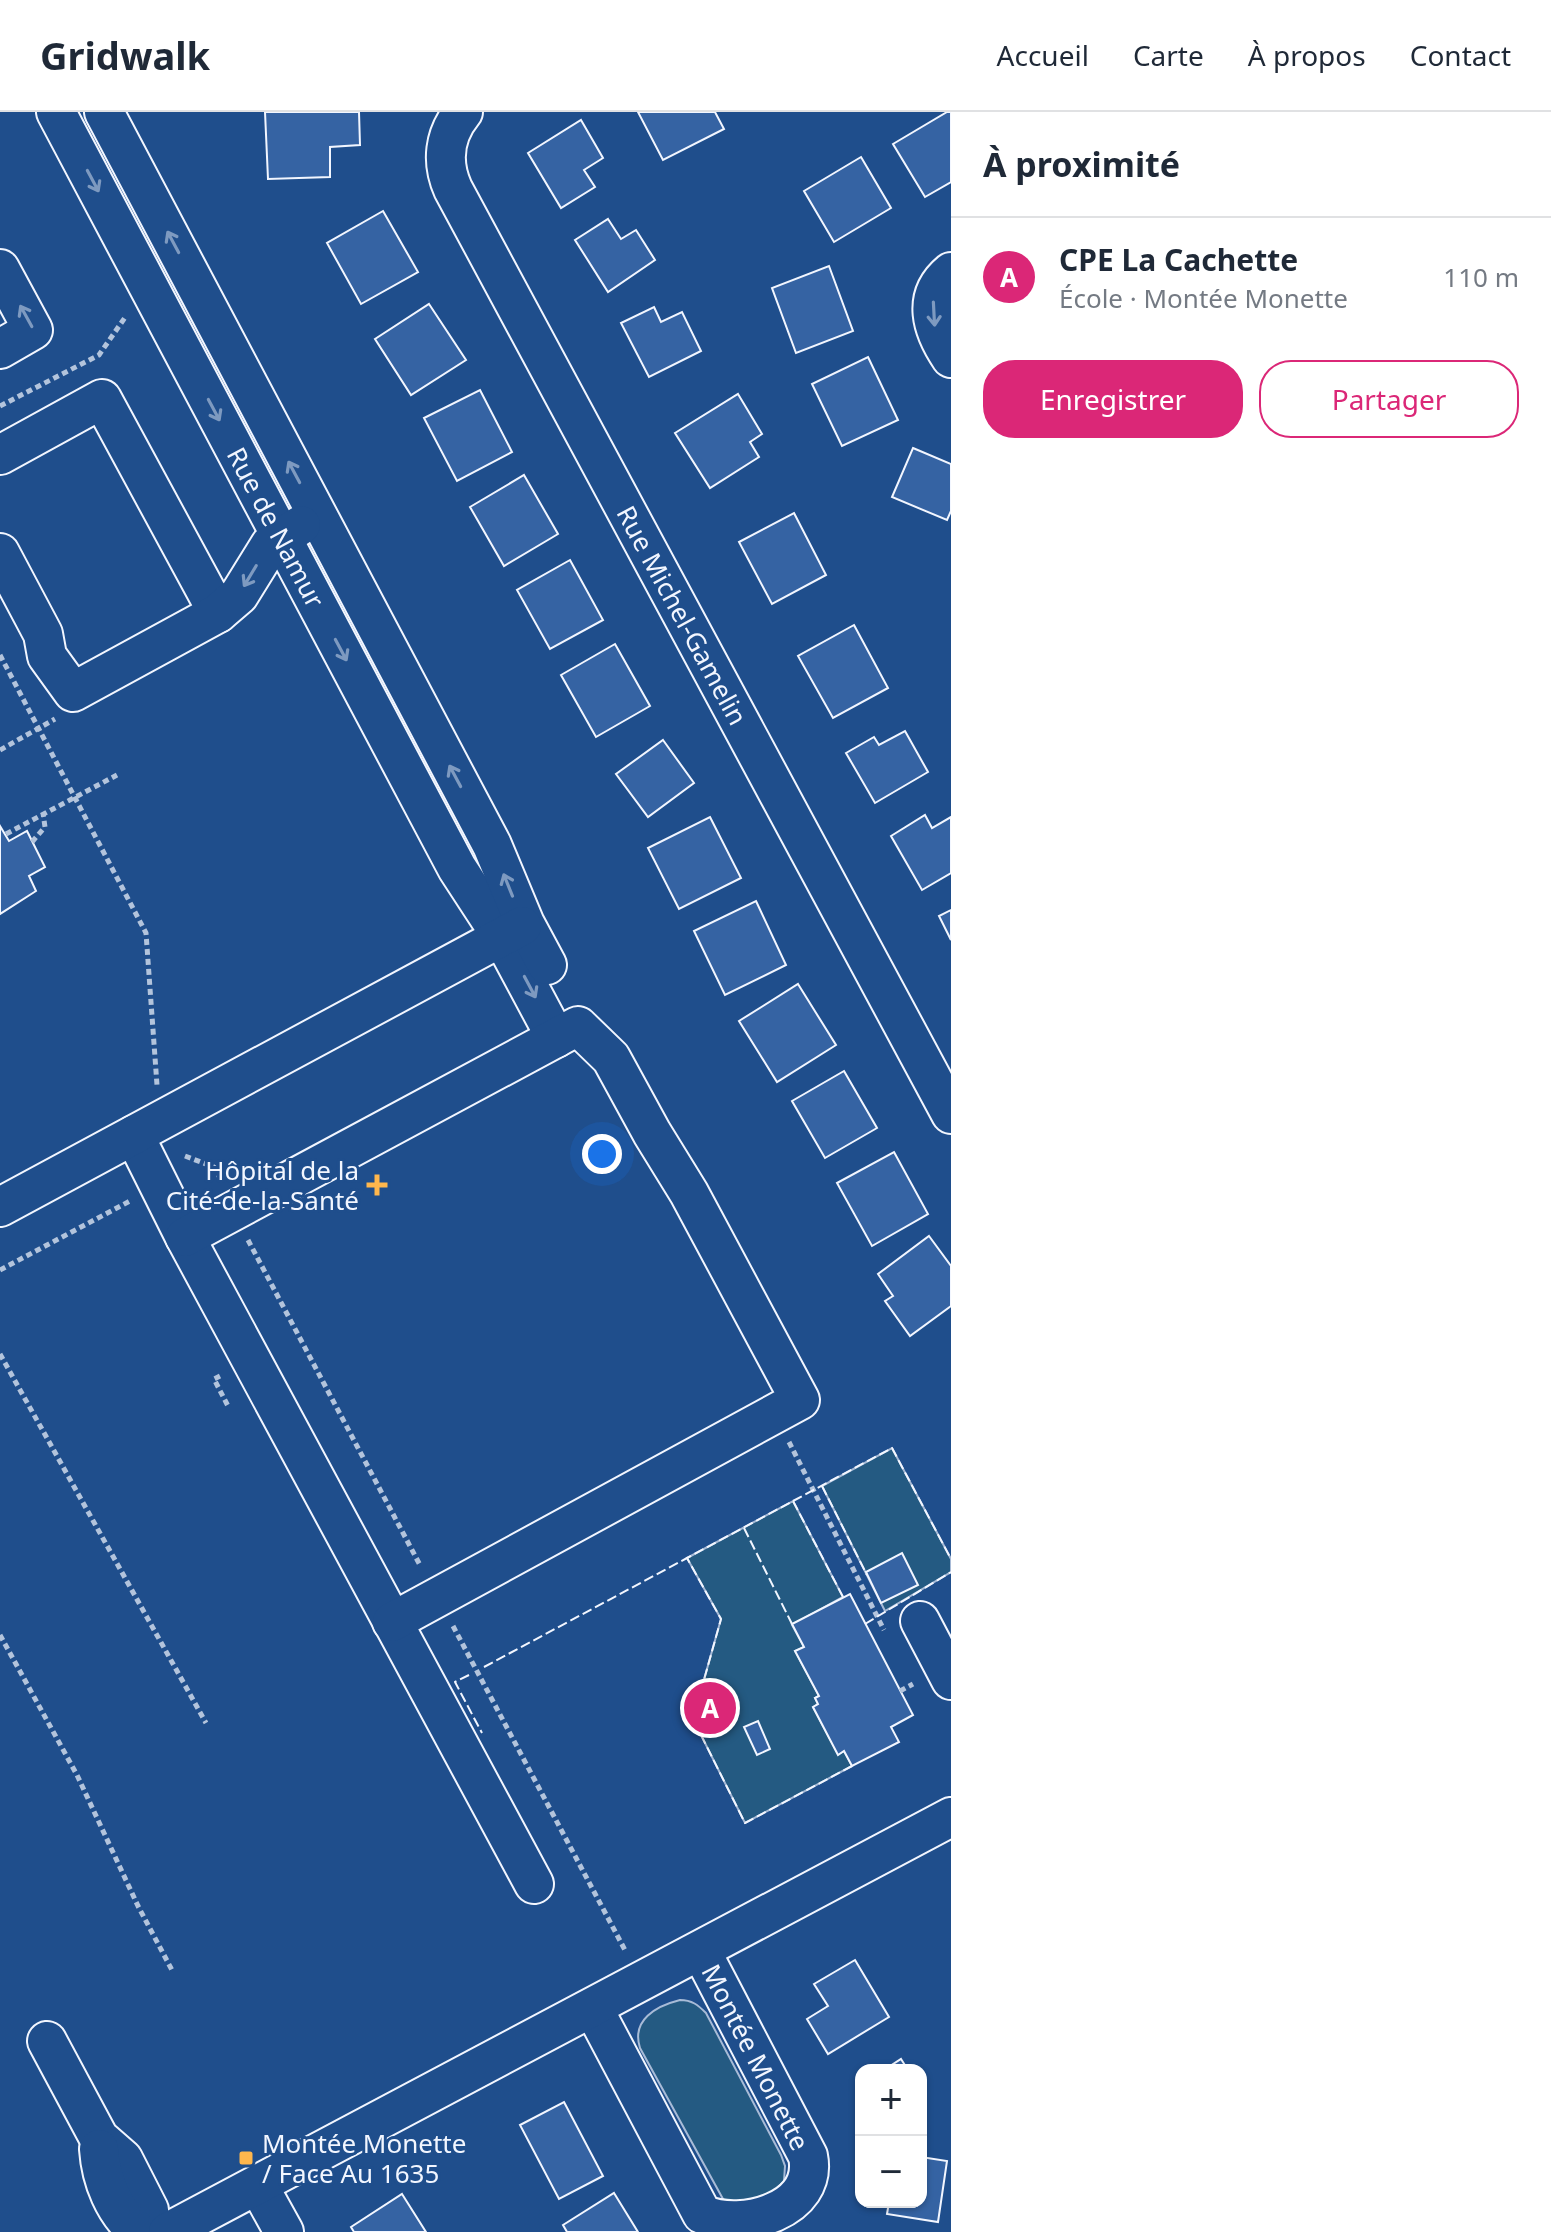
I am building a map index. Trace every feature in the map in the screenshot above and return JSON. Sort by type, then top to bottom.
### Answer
[{"type":"street","name":"Rue de Namur","points":[[56,112],[457,868],[513,931]]},
{"type":"street","name":"Rue de Namur","points":[[104,112],[492,845],[513,931]]},
{"type":"street","name":"Rue Michel-Gamelin","points":[[463,112],[446,144],[446,167],[453,189],[951,1114]]},
{"type":"street","points":[[0,269],[33,330],[0,349]]},
{"type":"street","points":[[951,272],[936,289],[931,307],[934,327],[951,358]]},
{"type":"street","points":[[0,455],[102,399],[218,613]]},
{"type":"street","points":[[0,553],[43,634],[47,656],[73,692],[218,613],[239,595],[263,554],[323,527]]},
{"type":"street","points":[[0,1207],[513,931],[567,1032],[611,1058],[689,1193],[800,1400],[392,1622]]},
{"type":"street","points":[[185,1237],[567,1032]]},
{"type":"street","points":[[123,1141],[145,1213],[185,1237],[534,1884]]},
{"type":"street","points":[[903,1627],[951,1680]]},
{"type":"street","name":"Montée Monette","points":[[168,2232],[951,1817]]},
{"type":"street","name":"Montée Monette","points":[[593,2008],[702,2214],[716,2226],[734,2231],[752,2230],[776,2218],[792,2208],[804,2193],[809,2175],[808,2156],[701,1951]]},
{"type":"street","points":[[47,2041],[99,2138],[123,2159],[149,2210],[150,2232]]},
{"type":"street","points":[[99,2138],[101,2172],[125,2222],[139,2232]]},
{"type":"street","points":[[258,2185],[284,2232]]},
{"type":"path","points":[[0,406],[99,355],[128,313]]},
{"type":"path","points":[[0,655],[3,667],[39,727],[146,933],[158,1094]]},
{"type":"path","points":[[0,750],[39,727]]},
{"type":"path","points":[[6,834],[117,775]]},
{"type":"path","points":[[32,842],[45,827],[43,813]]},
{"type":"path","points":[[0,1270],[127,1202]]},
{"type":"path","points":[[247,1240],[421,1568]]},
{"type":"path","points":[[0,1354],[206,1723]]},
{"type":"path","points":[[796,1457],[903,1627]]},
{"type":"path","points":[[447,1614],[628,1956]]},
{"type":"path","points":[[0,1635],[77,1775],[138,1906],[173,1972]]},
{"type":"shaded area","points":[[892,1448],[951,1559],[951,1572],[885,1611],[822,1486]]},
{"type":"shaded area","points":[[793,1501],[843,1597],[792,1625],[804,1647],[795,1651],[819,1696],[815,1698],[818,1704],[813,1707],[838,1754],[844,1751],[852,1766],[745,1823],[693,1719],[721,1619],[687,1558]]},
{"type":"shaded area","points":[[680,2000],[694,2004],[706,2013],[781,2155],[785,2166],[784,2181],[771,2195],[732,2205],[723,2199],[640,2048],[638,2038],[642,2022],[654,2010]]},
{"type":"building","points":[[265,112],[359,112],[360,145],[330,147],[330,177],[268,179]]},
{"type":"building","points":[[638,112],[715,112],[724,129],[663,160]]},
{"type":"building","points":[[951,112],[951,182],[925,197],[893,144]]},
{"type":"building","points":[[581,120],[603,158],[584,170],[595,187],[561,208],[528,153]]},
{"type":"building","points":[[861,157],[891,208],[834,242],[804,191]]},
{"type":"building","points":[[383,211],[418,272],[361,304],[327,243]]},
{"type":"building","points":[[608,219],[621,239],[636,230],[655,260],[608,292],[575,240]]},
{"type":"building","points":[[829,266],[853,331],[796,353],[772,288]]},
{"type":"building","points":[[429,304],[466,360],[411,395],[375,339]]},
{"type":"building","points":[[654,307],[661,322],[682,312],[701,351],[649,377],[621,323]]},
{"type":"building","points":[[868,357],[898,420],[842,446],[812,384]]},
{"type":"building","points":[[480,390],[512,452],[457,481],[424,418]]},
{"type":"building","points":[[738,394],[762,434],[750,442],[759,457],[710,488],[675,433]]},
{"type":"building","points":[[913,448],[951,464],[951,511],[947,520],[892,497]]},
{"type":"building","points":[[524,475],[558,534],[504,566],[470,507]]},
{"type":"building","points":[[794,513],[826,575],[772,604],[739,542]]},
{"type":"building","points":[[570,560],[603,620],[550,649],[517,590]]},
{"type":"building","points":[[854,625],[888,688],[833,718],[798,656]]},
{"type":"building","points":[[615,644],[650,706],[596,737],[561,675]]},
{"type":"building","points":[[905,731],[928,772],[875,803],[846,753],[874,737],[879,745]]},
{"type":"building","points":[[663,740],[694,783],[648,817],[616,774]]},
{"type":"building","points":[[925,815],[932,828],[951,817],[951,873],[922,890],[891,836]]},
{"type":"building","points":[[710,817],[741,878],[679,909],[648,848]]},
{"type":"building","points":[[0,826],[9,841],[27,831],[45,867],[29,876],[36,891],[0,914]]},
{"type":"building","points":[[756,901],[786,965],[725,995],[694,931]]},
{"type":"building","points":[[951,910],[951,940],[939,916]]},
{"type":"building","points":[[798,984],[836,1045],[777,1082],[739,1021]]},
{"type":"building","points":[[844,1071],[877,1128],[825,1158],[792,1101]]},
{"type":"building","points":[[894,1152],[928,1214],[872,1246],[837,1183]]},
{"type":"building","points":[[929,1236],[951,1266],[951,1306],[910,1336],[885,1301],[893,1296],[878,1274]]},
{"type":"building","points":[[902,1553],[918,1585],[881,1603],[866,1572]]},
{"type":"building","points":[[850,1594],[913,1715],[891,1727],[899,1742],[852,1766],[844,1751],[838,1755],[813,1707],[818,1704],[815,1698],[819,1696],[795,1651],[804,1647],[792,1624]]},
{"type":"building","points":[[758,1721],[770,1749],[757,1755],[744,1727]]},
{"type":"building","points":[[855,1960],[889,2017],[828,2054],[807,2019],[828,2006],[814,1984]]},
{"type":"building","points":[[564,2102],[603,2176],[559,2199],[520,2125]]},
{"type":"building","points":[[927,2158],[947,2161],[938,2222],[887,2214],[888,2208],[927,2208]]},
{"type":"building","points":[[614,2193],[638,2232],[567,2232],[563,2225]]},
{"type":"building","points":[[402,2194],[426,2232],[354,2232],[351,2227]]},
{"type":"fence","points":[[793,1501],[892,1448],[951,1559]]},
{"type":"fence","points":[[822,1486],[867,1575]]},
{"type":"fence","points":[[843,1597],[793,1501],[687,1558],[721,1619],[693,1719],[745,1823],[852,1766]]},
{"type":"fence","points":[[744,1528],[792,1624]]},
{"type":"fence","points":[[484,1667],[687,1558]]},
{"type":"fence","points":[[865,1624],[951,1572]]},
{"type":"fence","points":[[469,1675],[455,1682],[482,1733]]},
{"type":"place","name":"Hôpital de la Cité-de-la-Santé","points":[[377,1185]]},
{"type":"place","name":"CPE La Cachette","points":[[710,1708]]},
{"type":"place","name":"Montée Monette / Face Au 1635","points":[[246,2158]]}]
